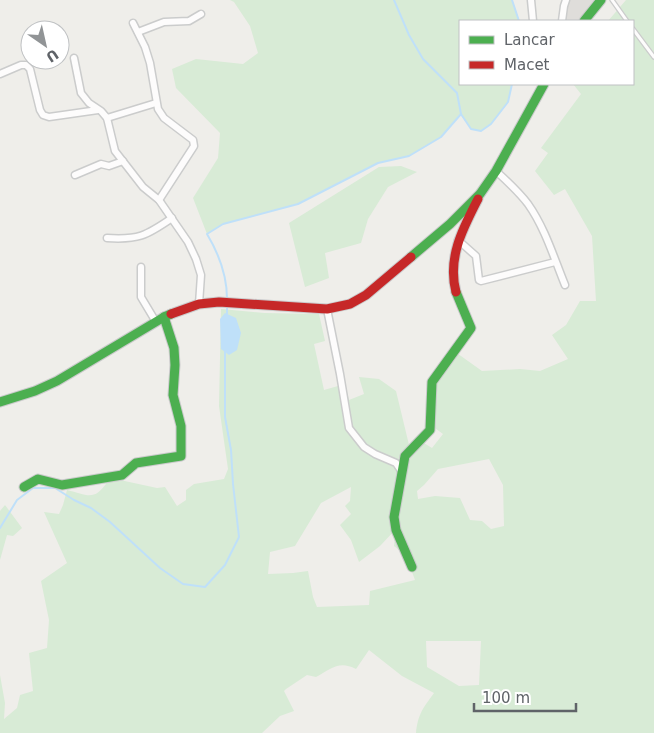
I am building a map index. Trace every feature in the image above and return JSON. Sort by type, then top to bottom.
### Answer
[{"type":"street","points":[[530,0],[533,20]]},
{"type":"street","points":[[562,20],[566,0]]},
{"type":"street","points":[[585,20],[601,0]]},
{"type":"street","points":[[138,32],[164,22],[189,20],[201,14]]},
{"type":"street","points":[[134,23],[150,63],[158,109],[164,118],[191,138],[194,146],[159,200]]},
{"type":"street","points":[[74,58],[82,93],[88,103],[101,111],[107,118],[116,151],[143,187],[159,200],[188,242],[200,267],[202,286],[199,304]]},
{"type":"street","points":[[0,74],[21,65],[26,65],[30,69],[40,110],[43,115],[49,117],[98,110]]},
{"type":"street","points":[[412,567],[396,530],[394,517],[405,456],[430,430],[432,382],[472,328],[459,304],[454,289],[453,261],[458,240],[480,194],[496,171],[543,85]]},
{"type":"street","points":[[107,118],[156,103]]},
{"type":"street","points":[[75,175],[101,164],[109,166],[123,161]]},
{"type":"street","points":[[496,171],[528,205],[541,227],[565,285]]},
{"type":"street","points":[[0,402],[35,391],[57,381],[160,319],[199,304],[219,302],[326,309],[350,304],[366,295],[443,230],[480,194]]},
{"type":"street","points":[[106,238],[136,238],[148,234],[172,218]]},
{"type":"street","points":[[458,240],[476,256],[476,270],[481,281],[555,262]]},
{"type":"street","points":[[24,487],[38,479],[62,485],[122,475],[136,463],[181,456],[181,426],[176,411],[172,386],[175,365],[174,348],[160,319],[141,297],[141,267]]},
{"type":"street","points":[[326,309],[340,374],[348,428],[364,447],[374,454],[396,463],[402,472]]},
{"type":"lane","points":[[612,0],[626,20]]},
{"type":"lane","points":[[634,30],[654,57]]},
{"type":"shaded area","points":[[563,0],[602,0],[586,20],[565,20]]},
{"type":"green space","points":[[230,0],[512,0],[519,20],[459,20],[459,85],[512,85],[508,102],[491,124],[481,131],[471,129],[460,114],[441,137],[409,156],[378,163],[298,204],[223,224],[207,234],[193,198],[218,158],[220,133],[176,88],[172,69],[196,59],[243,64],[258,53],[250,26],[234,2]]},
{"type":"green space","points":[[626,0],[654,0],[654,733],[416,733],[422,711],[434,693],[402,676],[369,650],[356,669],[340,665],[316,677],[307,675],[286,689],[284,691],[294,711],[280,716],[262,733],[0,733],[0,675],[5,703],[4,719],[17,708],[20,695],[33,691],[29,653],[47,648],[49,620],[41,581],[67,563],[44,512],[59,514],[67,490],[90,495],[99,492],[108,481],[120,480],[157,488],[165,487],[177,506],[186,500],[186,490],[194,484],[224,479],[228,469],[219,406],[221,309],[264,313],[319,314],[325,341],[314,344],[324,390],[345,384],[349,400],[364,394],[359,377],[379,379],[396,391],[410,449],[419,440],[432,448],[443,434],[428,423],[429,386],[454,351],[482,371],[520,369],[540,371],[568,359],[552,335],[566,325],[580,301],[596,301],[592,236],[565,189],[554,195],[535,171],[548,153],[541,148],[581,94],[574,85],[634,85],[634,20],[609,20]],"holes":[[[489,459],[503,485],[504,526],[491,529],[482,521],[470,520],[460,498],[435,496],[418,499],[417,491],[438,469]],[[351,487],[350,501],[345,506],[351,514],[340,525],[351,540],[359,562],[380,546],[396,529],[394,546],[406,556],[415,580],[370,591],[369,605],[317,607],[308,571],[268,574],[270,552],[295,546],[321,503]],[[426,641],[481,641],[479,685],[459,686],[427,667]]]},
{"type":"green space","points":[[401,166],[417,172],[388,187],[368,219],[361,243],[325,253],[329,278],[305,287],[289,223],[379,167]]},
{"type":"green space","points":[[5,505],[22,528],[13,536],[7,535],[0,560],[0,511]]},
{"type":"water","points":[[225,313],[236,318],[241,333],[237,350],[229,355],[221,349],[220,319]]},
{"type":"waterway","points":[[394,0],[409,35],[423,59],[457,93],[461,114],[471,129],[481,131],[491,124],[508,102],[512,85]]},
{"type":"waterway","points":[[512,0],[519,20]]},
{"type":"waterway","points":[[227,299],[222,265],[207,234],[223,224],[298,204],[378,163],[409,156],[441,137],[461,114]]},
{"type":"waterway","points":[[227,306],[227,316]]},
{"type":"waterway","points":[[0,528],[17,500],[33,488],[55,488],[91,508],[110,522],[160,568],[183,584],[205,587],[225,565],[239,537],[231,450],[225,417],[225,351]]},
{"type":"traffic: fast","points":[[585,20],[601,0]]},
{"type":"traffic: fast","points":[[411,257],[450,224],[480,194],[496,171],[543,85]]},
{"type":"traffic: fast","points":[[412,567],[396,530],[394,517],[405,456],[430,430],[432,382],[471,328],[456,292]]},
{"type":"traffic: fast","points":[[0,402],[35,391],[57,381],[171,314]]},
{"type":"traffic: fast","points":[[24,487],[38,479],[62,485],[122,475],[136,463],[181,456],[181,426],[173,395],[174,348],[164,317]]},
{"type":"traffic: jam","points":[[456,292],[454,279],[455,255],[462,232],[478,199]]},
{"type":"traffic: jam","points":[[171,314],[199,304],[219,302],[327,309],[350,304],[366,295],[411,257]]}]
